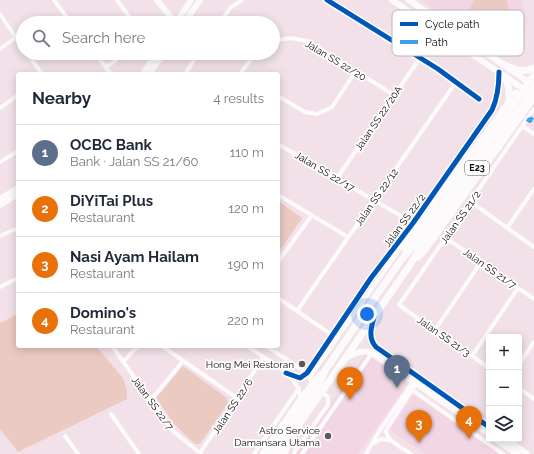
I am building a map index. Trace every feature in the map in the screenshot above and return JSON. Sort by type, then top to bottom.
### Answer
[{"type":"highway","points":[[503,64],[516,71],[522,72],[534,68]]},
{"type":"highway","points":[[402,259],[411,241],[434,204],[534,68]]},
{"type":"highway","points":[[502,74],[509,89],[509,102]]},
{"type":"highway","name":"E23","points":[[276,454],[291,436],[410,265],[417,246],[534,75]]},
{"type":"highway","name":"E23","points":[[269,454],[319,384],[326,369],[402,259],[417,246],[534,87]]},
{"type":"highway","points":[[410,265],[424,251],[534,96]]},
{"type":"highway","points":[[494,123],[503,118],[508,119],[511,124],[509,133]]},
{"type":"highway","points":[[262,454],[314,382],[326,369]]},
{"type":"highway","points":[[284,454],[291,436]]},
{"type":"street","points":[[54,0],[66,16]]},
{"type":"street","points":[[117,0],[129,16]]},
{"type":"street","points":[[157,0],[168,14],[184,12]]},
{"type":"street","points":[[189,16],[200,0]]},
{"type":"street","points":[[225,16],[230,8],[242,0]]},
{"type":"street","points":[[327,0],[392,41]]},
{"type":"street","points":[[392,0],[407,10]]},
{"type":"street","points":[[409,0],[424,10]]},
{"type":"street","points":[[181,16],[189,1]]},
{"type":"street","points":[[0,14],[15,38],[0,49]]},
{"type":"street","name":"Jalan SS 22/20","points":[[280,40],[291,38],[306,41],[394,95]]},
{"type":"street","points":[[417,56],[479,99]]},
{"type":"street","points":[[475,56],[534,96]]},
{"type":"street","points":[[491,56],[534,87]]},
{"type":"street","name":"Jalan SS 22/20A","points":[[337,178],[420,58]]},
{"type":"street","points":[[32,60],[41,72]]},
{"type":"street","points":[[100,60],[110,72]]},
{"type":"street","points":[[106,67],[115,60]]},
{"type":"street","points":[[144,72],[152,60]]},
{"type":"street","points":[[150,72],[159,60]]},
{"type":"street","points":[[186,72],[194,60]]},
{"type":"street","points":[[242,72],[251,60]]},
{"type":"street","points":[[280,97],[305,112],[317,114],[332,107],[356,71]]},
{"type":"street","name":"Jalan SS 22/2","points":[[307,373],[371,278],[414,224],[492,110],[498,94],[502,74]]},
{"type":"street","name":"Jalan SS 22/12","points":[[297,311],[456,82]]},
{"type":"street","points":[[0,108],[16,96]]},
{"type":"street","name":"Jalan SS 21/2","points":[[399,305],[534,109]]},
{"type":"street","points":[[522,126],[534,134]]},
{"type":"street","name":"Jalan SS 22/17","points":[[280,145],[414,224]]},
{"type":"street","points":[[0,162],[16,152]]},
{"type":"street","points":[[0,199],[16,189]]},
{"type":"street","points":[[507,228],[534,189]]},
{"type":"street","points":[[0,205],[16,195]]},
{"type":"street","points":[[280,196],[348,237]]},
{"type":"street","points":[[471,202],[534,247]]},
{"type":"street","points":[[294,454],[328,405],[329,399],[326,395],[310,383],[312,374],[418,224],[434,204]]},
{"type":"street","points":[[280,259],[312,215]]},
{"type":"street","points":[[0,236],[16,229]]},
{"type":"street","name":"Jalan SS 21/7","points":[[446,238],[534,299]]},
{"type":"street","points":[[435,330],[481,262]]},
{"type":"street","points":[[0,287],[16,279]]},
{"type":"street","points":[[472,356],[518,288]]},
{"type":"street","points":[[280,299],[332,335]]},
{"type":"street","name":"Jalan SS 21/3","points":[[399,305],[486,366]]},
{"type":"street","points":[[374,317],[370,336],[372,343],[376,347],[486,425]]},
{"type":"street","points":[[522,360],[534,344]]},
{"type":"street","name":"Jalan SS 22/7","points":[[113,348],[173,432],[200,454]]},
{"type":"street","points":[[123,362],[136,348]]},
{"type":"street","points":[[165,348],[237,398]]},
{"type":"street","points":[[250,348],[286,373],[295,382],[300,396],[299,402]]},
{"type":"street","points":[[269,348],[307,373],[300,378],[286,373]]},
{"type":"street","points":[[346,358],[359,351],[368,351],[372,353],[486,432]]},
{"type":"street","points":[[302,454],[372,353]]},
{"type":"street","name":"Jalan SS 22/6","points":[[200,454],[264,358]]},
{"type":"street","points":[[151,400],[183,361]]},
{"type":"street","points":[[411,454],[392,441],[386,434],[386,428],[412,390],[415,383]]},
{"type":"street","points":[[366,454],[378,432],[415,383]]},
{"type":"street","points":[[254,454],[298,388]]},
{"type":"street","points":[[412,390],[503,454]]},
{"type":"street","points":[[522,390],[534,398]]},
{"type":"street","points":[[111,414],[138,454]]},
{"type":"street","points":[[65,436],[78,454]]},
{"type":"street","points":[[373,443],[381,439],[392,441]]},
{"type":"street","points":[[499,442],[516,454]]},
{"type":"street","points":[[510,442],[527,454]]},
{"type":"shaded area","points":[[421,0],[521,0],[524,10],[436,10]]},
{"type":"shaded area","points":[[474,0],[506,0],[510,10],[468,10]]},
{"type":"shaded area","points":[[524,10],[527,21],[524,36]]},
{"type":"shaded area","points":[[280,202],[302,218],[280,250]]},
{"type":"shaded area","points":[[16,315],[16,348],[98,348],[123,378],[127,390],[127,399],[18,452],[0,429],[0,323]]},
{"type":"shaded area","points":[[365,355],[372,357],[408,383],[358,454],[295,454]]},
{"type":"shaded area","points":[[183,366],[227,398],[228,403],[200,444],[195,444],[174,424],[157,399],[157,397]]},
{"type":"shaded area","points":[[414,394],[499,454],[425,454],[390,430]]},
{"type":"marked path","points":[[527,119],[530,121],[534,114]]},
{"type":"cycle path","points":[[327,0],[392,40]]},
{"type":"cycle path","points":[[417,56],[438,69],[479,99]]},
{"type":"cycle path","points":[[286,373],[300,378],[307,373],[371,278],[413,223],[492,110],[498,91],[499,72]]},
{"type":"cycle path","points":[[374,317],[371,336],[373,344],[376,347],[486,425]]},
{"type":"place","name":"Hong Mei Restoran","points":[[302,364]]},
{"type":"place","name":"OCBC Bank","points":[[397,388]]},
{"type":"place","name":"DiYiTai Plus","points":[[350,400]]},
{"type":"place","name":"Astro Service Damansara Utama","points":[[328,436]]},
{"type":"place","name":"Domino's","points":[[469,439]]},
{"type":"place","name":"Nasi Ayam Hailam","points":[[419,443]]}]
